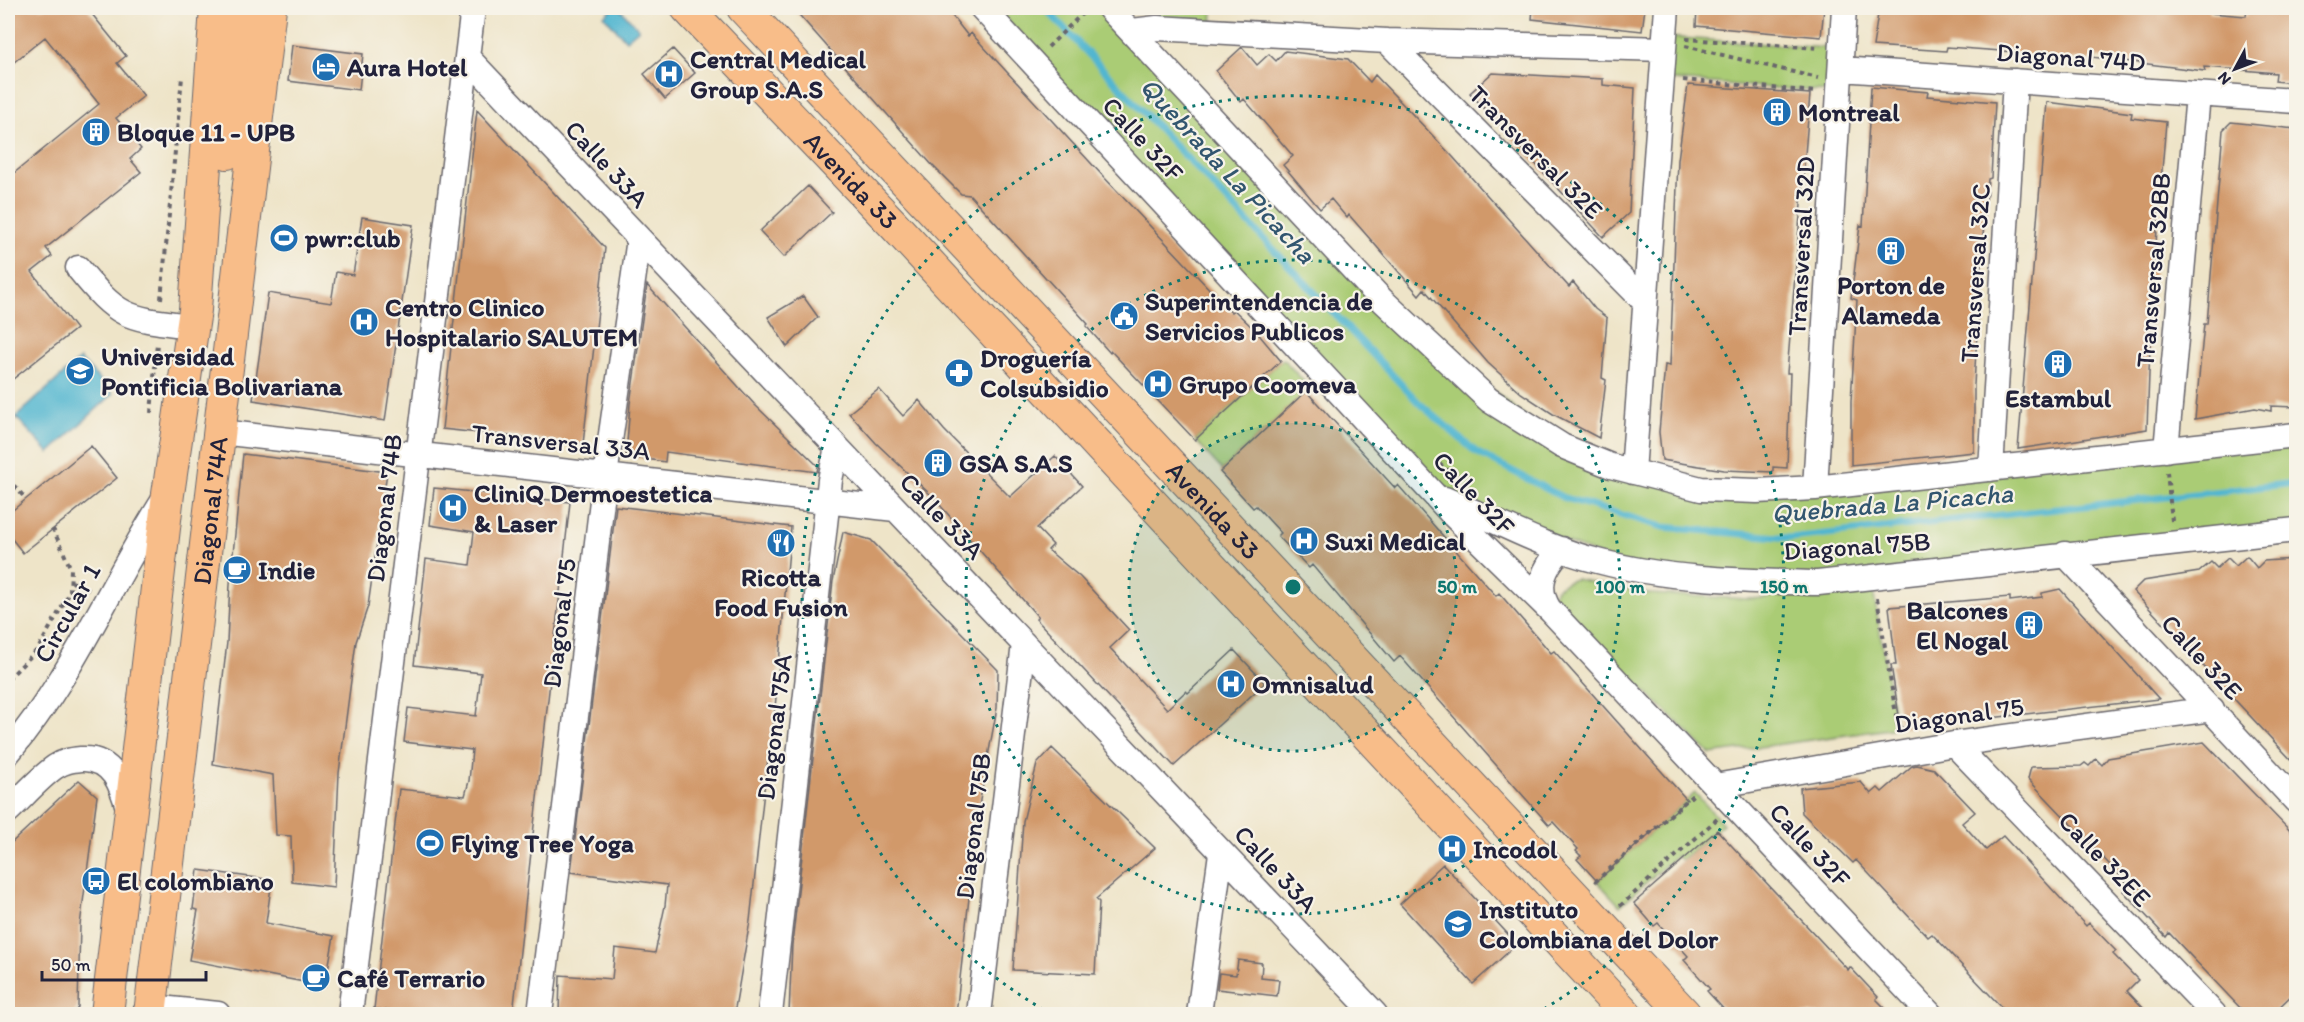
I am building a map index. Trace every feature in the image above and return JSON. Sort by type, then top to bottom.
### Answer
[{"type":"main road","name":"Diagonal 74A","points":[[107,1014],[168,494],[193,318],[216,8]]},
{"type":"main road","points":[[193,318],[222,196],[242,8]]},
{"type":"main road","name":"Diagonal 74A","points":[[148,1012],[270,8]]},
{"type":"main road","points":[[676,8],[738,62]]},
{"type":"main road","name":"Avenida 33","points":[[687,8],[893,224],[1626,1014]]},
{"type":"main road","name":"Avenida 33","points":[[743,8],[1685,1014]]},
{"type":"main road","points":[[754,8],[798,65]]},
{"type":"street","name":"Diagonal 74B","points":[[350,1014],[473,8]]},
{"type":"street","name":"Calle 32F","points":[[982,8],[1434,495],[1551,611],[1930,1014]]},
{"type":"street","points":[[1109,8],[1381,299],[1489,400],[1562,446],[1633,472],[1701,489],[1757,491],[1815,488],[2296,435]]},
{"type":"street","points":[[1633,472],[1667,8]]},
{"type":"street","name":"Transversal 32D","points":[[1815,488],[1844,8]]},
{"type":"street","points":[[1132,32],[1157,28],[1387,41],[1664,43]]},
{"type":"street","name":"Transversal 32E","points":[[1387,41],[1645,302]]},
{"type":"street","name":"Calle 33A","points":[[467,57],[1375,1014]]},
{"type":"street","name":"Diagonal 74D","points":[[1840,73],[2015,81],[2296,101]]},
{"type":"street","name":"Transversal 32C","points":[[1991,469],[2015,81]]},
{"type":"street","name":"Transversal 32BB","points":[[2166,450],[2198,95]]},
{"type":"street","name":"Diagonal 75","points":[[540,1014],[605,476],[639,239]]},
{"type":"street","points":[[78,268],[99,295],[118,311],[129,316],[159,322],[193,318]]},
{"type":"street","name":"Transversal 33A","points":[[219,432],[895,509]]},
{"type":"street","name":"Diagonal 75A","points":[[770,1014],[830,480],[837,447]]},
{"type":"street","name":"Circular 1","points":[[8,753],[58,687],[106,598],[168,494]]},
{"type":"street","name":"Diagonal 75B","points":[[1434,495],[1561,549],[1597,561],[1646,572],[1744,581],[1818,583],[2296,530]]},
{"type":"street","points":[[1551,611],[1542,596],[1543,576],[1551,559],[1561,549]]},
{"type":"street","name":"Calle 32E","points":[[2065,554],[2296,801]]},
{"type":"street","name":"Diagonal 75B","points":[[979,1014],[1024,644]]},
{"type":"street","name":"Diagonal 75","points":[[1712,783],[1954,744],[2212,709]]},
{"type":"street","name":"Calle 32EE","points":[[1954,744],[2214,1014]]},
{"type":"street","points":[[8,811],[54,768],[67,760],[90,759],[110,767],[122,787],[131,822]]},
{"type":"street","points":[[1199,1014],[1221,853]]},
{"type":"street","points":[[148,1012],[218,1014]]},
{"type":"path","points":[[1050,45],[1084,11]]},
{"type":"path","points":[[1664,43],[1696,48],[1810,77],[1840,73]]},
{"type":"path","points":[[1664,43],[1840,73]]},
{"type":"path","points":[[1662,79],[1840,73]]},
{"type":"path","points":[[150,422],[182,76]]},
{"type":"path","points":[[1432,459],[1466,482]]},
{"type":"path","points":[[2167,476],[2171,517]]},
{"type":"path","points":[[8,479],[26,499]]},
{"type":"path","points":[[8,679],[38,649],[70,592],[71,569],[53,529]]},
{"type":"path","points":[[1873,576],[1902,752]]},
{"type":"path","points":[[1590,886],[1712,783]]},
{"type":"path","points":[[1614,911],[1733,805]]},
{"type":"green space","points":[[982,8],[1109,8],[1381,299],[1562,446],[1701,489],[2296,435],[2296,530],[1818,583],[1646,572],[1434,494]]},
{"type":"green space","points":[[1158,8],[1213,8],[1212,31],[1157,28]]},
{"type":"green space","points":[[1665,37],[1842,49],[1839,93],[1662,79]]},
{"type":"green space","points":[[1283,359],[1310,388],[1222,470],[1195,440]]},
{"type":"green space","points":[[1576,579],[1650,594],[1748,599],[1873,590],[1896,728],[1710,754],[1552,601],[1560,586]]},
{"type":"green space","points":[[1695,793],[1723,824],[1681,860],[1676,856],[1620,906],[1597,881]]},
{"type":"water","points":[[613,8],[619,8],[639,29],[626,40],[604,16]]},
{"type":"water","points":[[80,359],[113,394],[49,453],[16,417]]},
{"type":"building","name":"Bloque 11 - UPB","points":[[8,8],[87,8],[126,56],[117,63],[144,96],[116,118],[141,149],[130,159],[141,172],[46,248],[52,256],[32,272],[76,329],[8,383],[8,178],[99,104],[45,37],[8,67]]},
{"type":"building","points":[[793,8],[946,8],[968,36],[971,33],[1231,312],[1234,310],[1255,330],[1281,361],[1195,440],[1111,351],[1110,353],[1086,326],[1088,324],[970,195],[961,194],[933,166]]},
{"type":"building","points":[[1533,8],[1645,8],[1642,31],[1532,19]]},
{"type":"building","points":[[1697,8],[1824,8],[1821,37],[1696,26]]},
{"type":"building","points":[[1879,8],[2209,8],[2210,13],[2246,16],[2247,8],[2296,8],[2296,83],[2275,81],[2276,73],[2242,70],[2204,67],[2205,71],[2092,57],[2092,60],[2015,55],[2015,52],[1947,47],[1946,51],[1873,46]]},
{"type":"building","name":"Aura Hotel","points":[[292,45],[363,54],[359,90],[288,81]]},
{"type":"building","points":[[1242,47],[1257,65],[1269,54],[1276,61],[1285,51],[1348,59],[1370,82],[1375,75],[1453,157],[1569,287],[1573,282],[1595,309],[1607,318],[1602,378],[1606,380],[1599,438],[1553,414],[1521,393],[1488,363],[1424,289],[1419,295],[1349,215],[1347,218],[1331,199],[1320,209],[1283,165],[1293,156],[1244,99],[1241,102],[1216,71]]},
{"type":"building","name":"Central Medical Group S.A.S","points":[[673,49],[695,73],[665,99],[644,74]]},
{"type":"building","points":[[1492,73],[1603,79],[1603,85],[1635,88],[1629,213],[1603,237],[1470,93]]},
{"type":"building","points":[[1688,85],[1810,94],[1787,373],[1790,373],[1787,468],[1773,467],[1773,472],[1724,470],[1662,460],[1659,432],[1665,365],[1670,366],[1678,160]]},
{"type":"building","points":[[1871,87],[1928,92],[1927,96],[1995,102],[1991,178],[1988,179],[1982,247],[1974,385],[1974,452],[1851,465],[1851,401],[1857,300],[1851,298],[1860,225],[1863,226]]},
{"type":"building","points":[[2047,102],[2132,113],[2131,118],[2166,122],[2152,291],[2147,429],[2018,449]]},
{"type":"building","points":[[477,110],[605,248],[583,444],[442,429]]},
{"type":"building","points":[[2231,122],[2296,129],[2296,407],[2271,406],[2271,411],[2255,408],[2195,419],[2204,324],[2207,324],[2223,130]]},
{"type":"building","points":[[808,186],[832,212],[784,257],[760,231]]},
{"type":"building","points":[[362,217],[413,225],[385,421],[253,400],[268,293],[331,303],[336,272],[353,275]]},
{"type":"building","points":[[647,285],[755,405],[818,466],[817,472],[666,452],[665,462],[626,456],[630,404]]},
{"type":"building","points":[[803,296],[818,317],[787,347],[768,317]]},
{"type":"building","points":[[879,389],[903,416],[919,400],[944,430],[1010,497],[1055,456],[1082,486],[1037,528],[1053,545],[1048,550],[1080,577],[1129,630],[1110,648],[1167,709],[1186,691],[1188,693],[1234,650],[1265,683],[1174,766],[1036,619],[1038,617],[932,496],[876,443],[849,413]]},
{"type":"building","points":[[1306,391],[1395,488],[1398,485],[1496,596],[1499,593],[1551,653],[1554,651],[1687,800],[1597,881],[1577,859],[1581,856],[1576,851],[1578,849],[1553,822],[1549,825],[1400,656],[1394,662],[1312,565],[1309,568],[1278,536],[1281,533],[1256,506],[1253,508],[1220,472]]},
{"type":"building","points":[[91,446],[117,478],[23,553],[8,534],[8,514]]},
{"type":"building","points":[[243,454],[387,472],[368,606],[356,642],[339,773],[334,887],[292,882],[291,836],[276,835],[273,775],[213,764],[227,642],[230,584]]},
{"type":"building","points":[[434,488],[570,502],[513,1014],[422,1014],[374,1009],[399,789],[465,796],[469,781],[472,750],[404,742],[408,708],[476,716],[481,673],[414,665],[426,559],[470,565],[474,532],[430,525]]},
{"type":"building","points":[[616,506],[791,527],[773,731],[766,772],[750,921],[734,1014],[559,1014],[560,975],[612,979],[615,948],[655,953],[665,906],[667,885],[571,872]]},
{"type":"building","points":[[843,532],[871,540],[998,670],[997,708],[980,800],[956,1014],[789,1014],[792,945],[833,581]]},
{"type":"building","points":[[2247,556],[2257,568],[2264,561],[2296,559],[2296,765],[2133,591],[2143,581],[2199,572],[2211,562],[2217,568],[2228,558],[2236,566]]},
{"type":"building","points":[[2060,589],[2159,699],[1901,728],[1891,665],[1896,665],[1889,607],[2010,597],[2010,601],[2042,597],[2042,593]]},
{"type":"building","points":[[2204,742],[2296,837],[2296,991],[2272,1014],[2246,1014],[2169,933],[2166,937],[2123,891],[2129,885],[2028,779],[2031,767],[2081,766],[2085,763],[2089,766],[2096,759],[2102,765],[2108,758]]},
{"type":"building","points":[[1052,748],[1155,848],[1096,899],[1099,902],[1095,974],[1013,970],[1023,821],[1037,764]]},
{"type":"building","points":[[1912,766],[1934,769],[1975,812],[1962,823],[1986,850],[2003,836],[2086,926],[2089,923],[2116,951],[2113,954],[2138,980],[2127,991],[2149,1014],[2008,1014],[1932,934],[1928,937],[1856,860],[1853,863],[1802,813],[1800,788],[1861,782],[1871,794],[1878,788],[1882,792]]},
{"type":"building","points":[[79,780],[97,796],[80,925],[78,1007],[74,1014],[8,1014],[8,846]]},
{"type":"building","points":[[1717,830],[1848,970],[1850,967],[1891,1014],[1728,1014],[1707,991],[1710,989],[1684,960],[1688,956],[1658,923],[1654,926],[1634,903]]},
{"type":"building","name":"Instituto Colombiana del Dolor","points":[[1443,864],[1517,944],[1473,984],[1400,904]]},
{"type":"building","points":[[198,870],[272,880],[266,923],[334,936],[325,986],[189,960],[198,910],[193,909]]},
{"type":"building","points":[[1238,960],[1262,963],[1261,978],[1279,980],[1277,996],[1217,989],[1219,973],[1236,975]]},
{"type":"waterway","name":"Quebrada La Picacha","points":[[1045,8],[1418,402],[1476,452],[1562,497],[1663,527],[1790,538],[2296,483]]},
{"type":"place","name":"Aura Hotel","points":[[326,67]]},
{"type":"place","name":"Central Medical Group S.A.S","points":[[669,74]]},
{"type":"place","name":"Montreal","points":[[1777,112]]},
{"type":"place","name":"Bloque 11 - UPB","points":[[96,132]]},
{"type":"place","name":"pwr:club","points":[[284,238]]},
{"type":"place","name":"Porton de Alameda","points":[[1891,251]]},
{"type":"place","name":"Superintendencia de Servicios Publicos","points":[[1124,316]]},
{"type":"place","name":"Centro Clinico Hospitalario SALUTEM","points":[[364,322]]},
{"type":"place","name":"Estambul","points":[[2058,364]]},
{"type":"place","name":"Universidad Pontificia Bolivariana","points":[[80,371]]},
{"type":"place","name":"Droguería Colsubsidio","points":[[959,373]]},
{"type":"place","name":"Grupo Coomeva","points":[[1158,384]]},
{"type":"place","name":"GSA S.A.S","points":[[938,463]]},
{"type":"place","name":"CliniQ Dermoestetica & Laser","points":[[453,508]]},
{"type":"place","name":"Suxi Medical","points":[[1304,541]]},
{"type":"place","name":"Ricotta Food Fusion","points":[[781,543]]},
{"type":"place","name":"Indie","points":[[237,570]]},
{"type":"place","name":"Balcones El Nogal","points":[[2029,625]]},
{"type":"place","name":"Omnisalud","points":[[1231,684]]},
{"type":"place","name":"Flying Tree Yoga","points":[[430,843]]},
{"type":"place","name":"Incodol","points":[[1452,849]]},
{"type":"place","name":"El colombiano","points":[[96,881]]},
{"type":"place","name":"Instituto Colombiana del Dolor","points":[[1458,924]]},
{"type":"place","name":"Café Terrario","points":[[316,978]]}]
